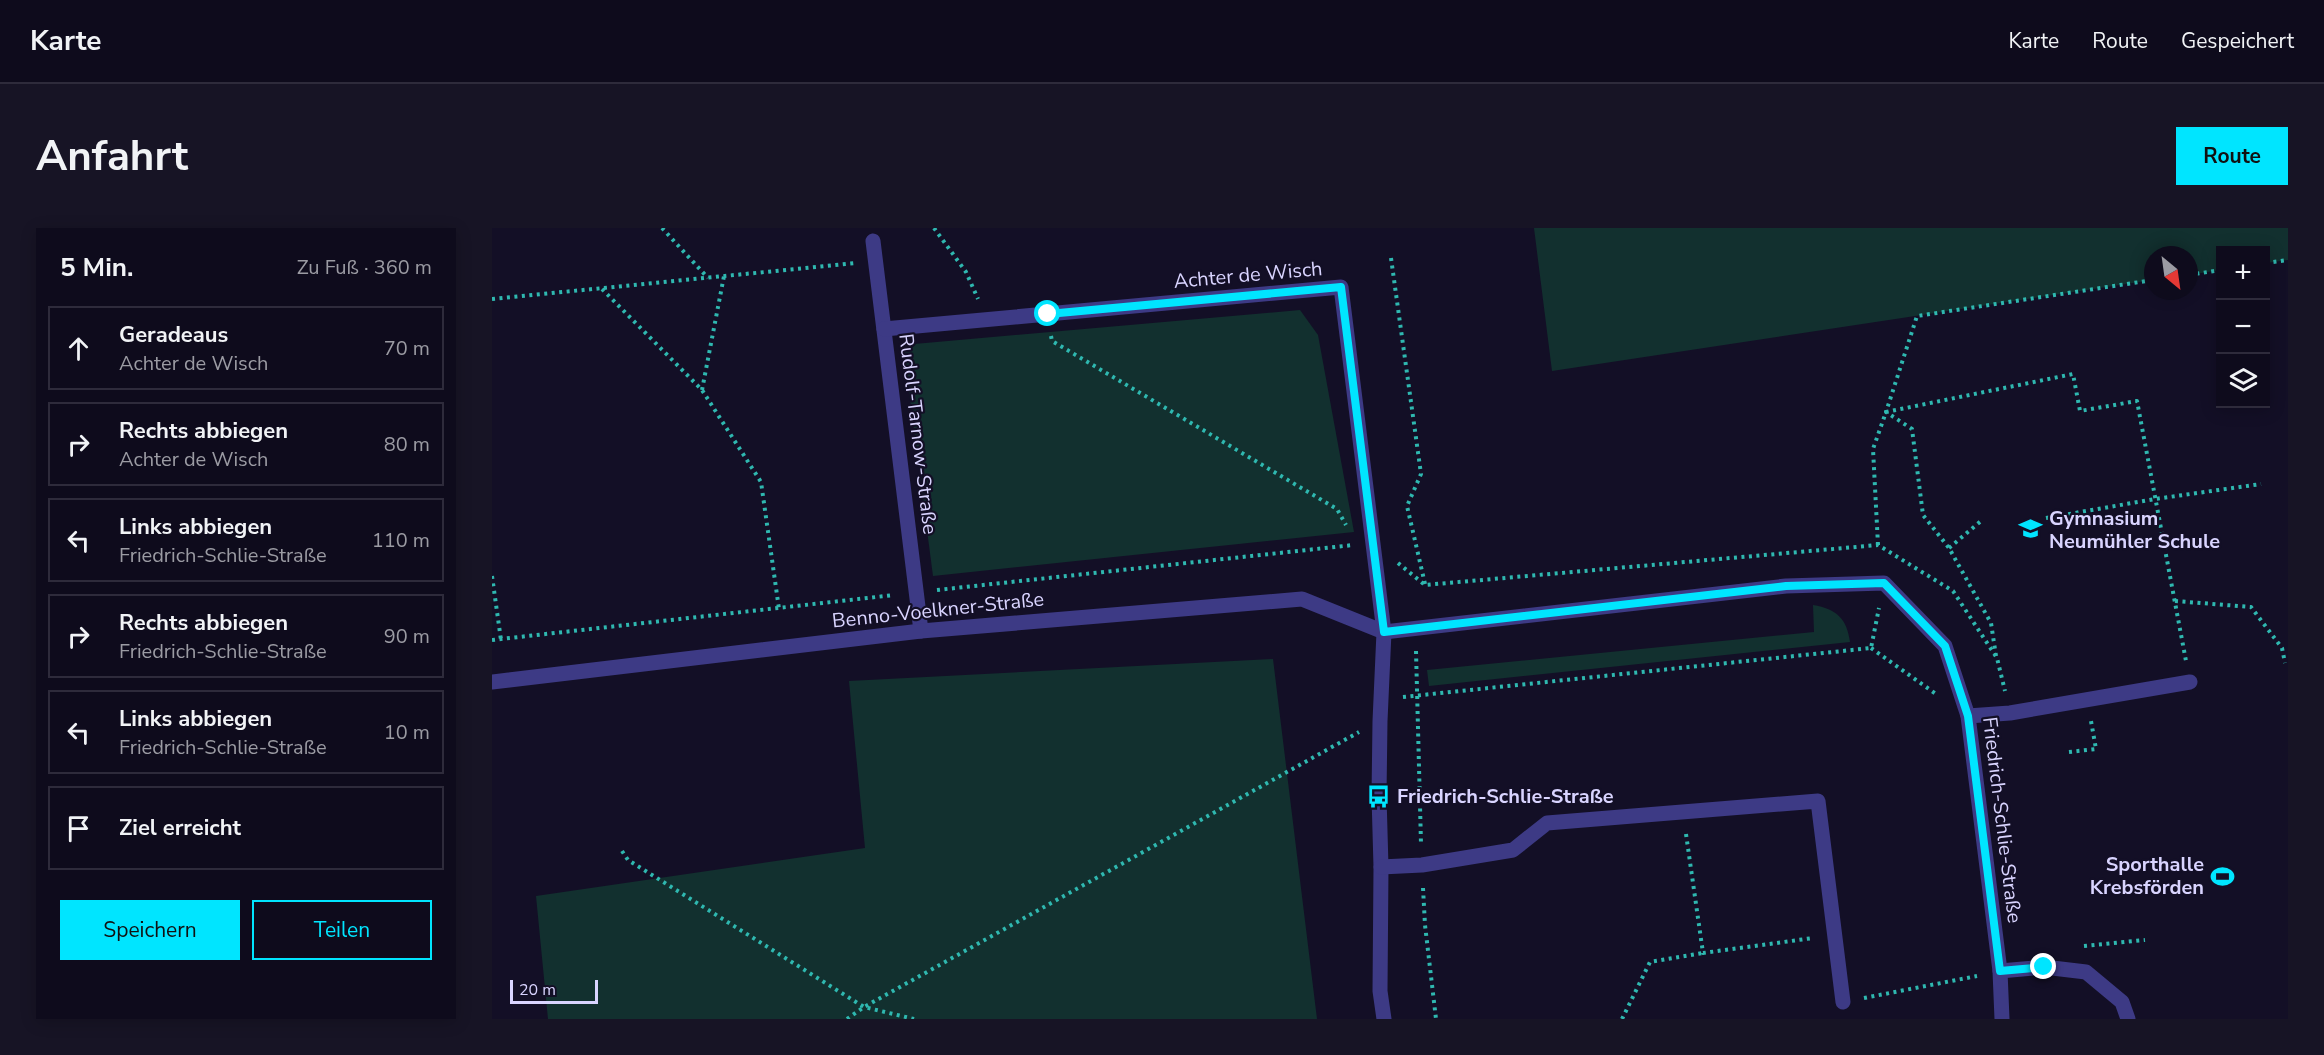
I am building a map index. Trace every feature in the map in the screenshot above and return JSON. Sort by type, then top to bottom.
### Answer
[{"type":"street","name":"Rudolf-Tarnow-Straße","points":[[873,241],[921,631]]},
{"type":"street","name":"Achter de Wisch","points":[[884,329],[1341,287],[1384,632]]},
{"type":"street","points":[[1384,1019],[1380,991],[1380,721],[1384,632],[1786,586],[1884,583]]},
{"type":"street","name":"Friedrich-Schlie-Straße","points":[[1884,583],[1945,646],[1968,716],[2000,971],[2002,1019]]},
{"type":"street","name":"Benno-Voelkner-Straße","points":[[492,682],[921,631],[1302,599],[1384,632]]},
{"type":"street","points":[[1968,716],[2010,713],[2190,682]]},
{"type":"street","points":[[1381,867],[1422,865],[1513,850],[1547,823],[1818,801],[1843,1002]]},
{"type":"street","points":[[2000,971],[2044,967],[2086,972],[2122,1002],[2128,1019]]},
{"type":"path","points":[[662,228],[708,278]]},
{"type":"path","points":[[934,228],[966,272],[987,320]]},
{"type":"path","points":[[1391,258],[1421,474],[1407,506],[1425,585]]},
{"type":"path","points":[[2270,262],[2288,260]]},
{"type":"path","points":[[492,299],[875,261]]},
{"type":"path","points":[[2198,274],[2216,271]]},
{"type":"path","points":[[702,390],[724,276]]},
{"type":"path","points":[[1878,545],[1873,449],[1917,316],[2144,281]]},
{"type":"path","points":[[602,288],[702,390],[761,482],[779,609]]},
{"type":"path","points":[[1048,314],[1052,341],[1337,509],[1347,527]]},
{"type":"path","points":[[1886,412],[2073,374],[2080,411],[2137,401],[2190,682]]},
{"type":"path","points":[[1886,412],[1912,429],[1923,516],[1948,548],[1991,623],[1996,658]]},
{"type":"path","points":[[2046,518],[2260,484]]},
{"type":"path","points":[[1948,548],[1981,521]]},
{"type":"path","points":[[1352,536],[1357,545]]},
{"type":"path","points":[[492,576],[501,639]]},
{"type":"path","points":[[1870,648],[1884,583]]},
{"type":"path","points":[[2175,601],[2251,607],[2282,648],[2285,663]]},
{"type":"path","points":[[1416,629],[1425,925],[1436,1019]]},
{"type":"path","points":[[1381,698],[1870,648],[1968,716]]},
{"type":"path","points":[[2069,752],[2097,749],[2086,700]]},
{"type":"path","points":[[847,1019],[864,1007],[1380,721]]},
{"type":"path","points":[[1683,812],[1702,953]]},
{"type":"path","points":[[622,851],[628,860],[864,1007],[914,1019]]},
{"type":"path","points":[[1622,1019],[1650,962],[1834,935]]},
{"type":"path","points":[[2084,946],[2145,939]]},
{"type":"path","points":[[1843,1002],[2000,971]]},
{"type":"green space","points":[[1534,228],[2288,228],[2288,260],[2270,262],[2270,246],[2216,246],[2216,271],[2198,274],[2198,246],[2144,246],[2144,281],[1552,371]]},
{"type":"green space","points":[[1300,310],[1318,335],[1354,532],[933,576],[903,345]]},
{"type":"green space","points":[[1813,605],[1828,609],[1839,616],[1849,634],[1850,642],[1429,686],[1427,670],[1814,632]]},
{"type":"green space","points":[[1273,659],[1317,1019],[548,1019],[536,896],[865,848],[849,681]]},
{"type":"place","name":"Gymnasium Neumühler Schule","points":[[2031,529]]},
{"type":"place","name":"Friedrich-Schlie-Straße","points":[[1379,796]]},
{"type":"place","name":"Sporthalle Krebsförden","points":[[2222,876]]},
{"type":"route","points":[[1048,314],[1341,287],[1384,632],[1786,586],[1884,583],[1945,646],[1968,716],[2000,971],[2044,967]]}]
